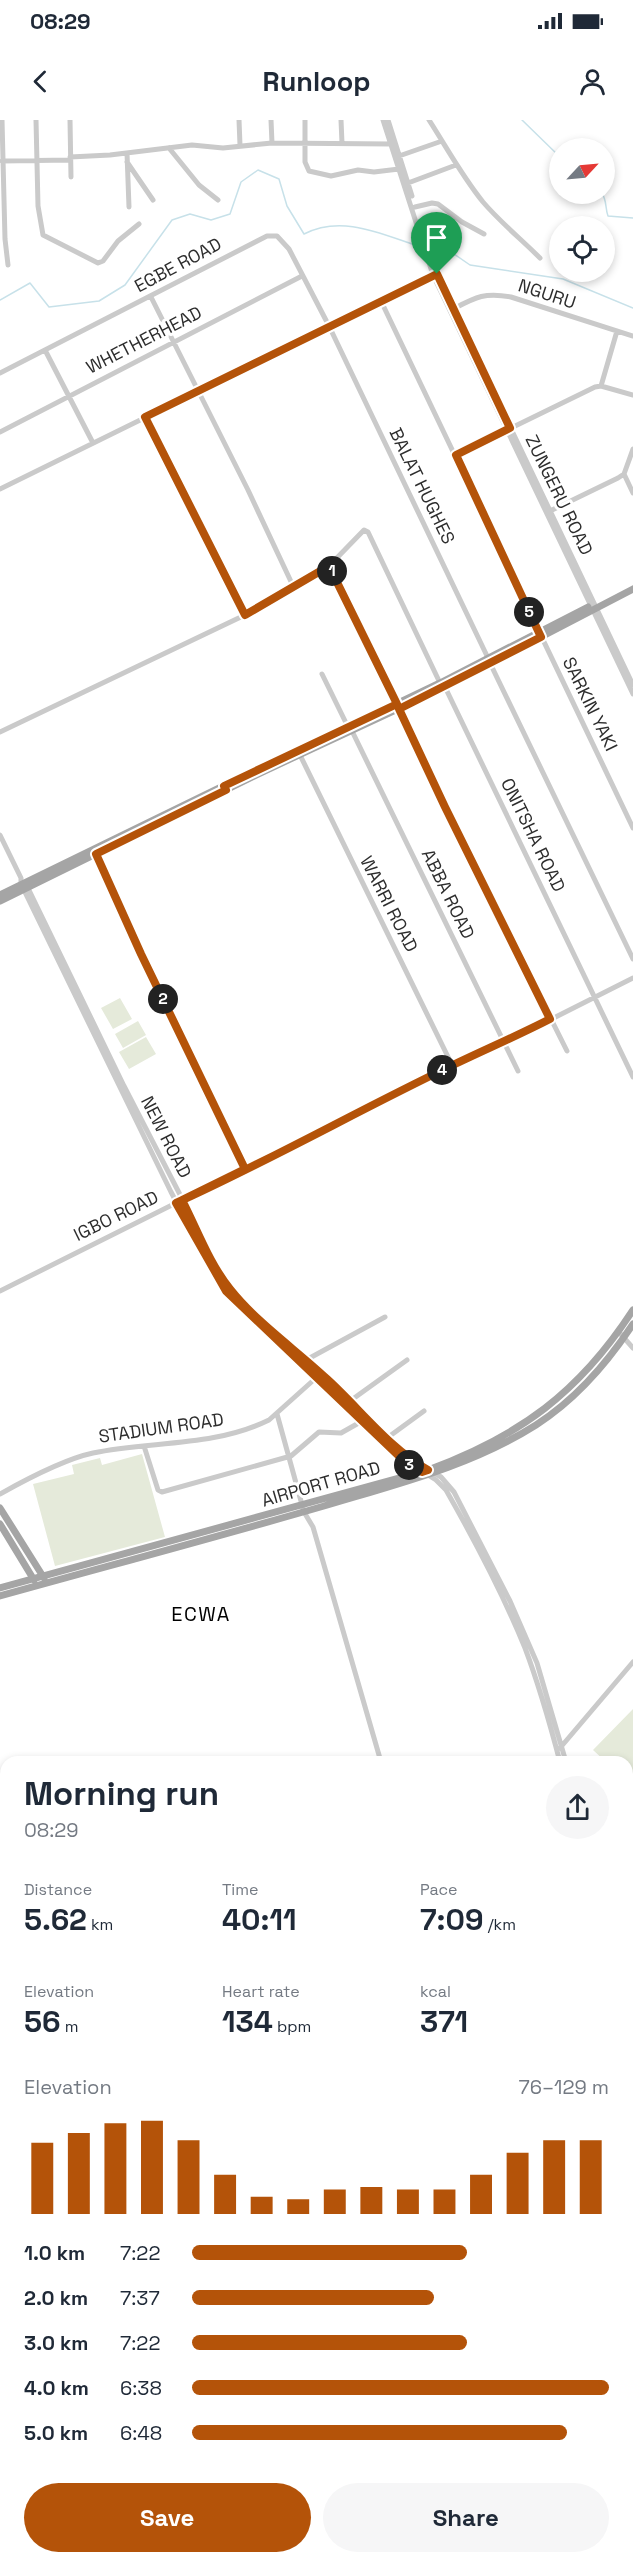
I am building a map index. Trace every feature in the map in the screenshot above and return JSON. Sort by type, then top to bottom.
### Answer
[{"type":"main road","points":[[0,895],[442,685],[633,589]]},
{"type":"main road","points":[[0,901],[23,884],[96,854],[225,788],[300,755],[350,729]]},
{"type":"main road","name":"AIRPORT ROAD","points":[[567,1396],[633,1311]]},
{"type":"main road","name":"AIRPORT ROAD","points":[[0,1596],[464,1463],[537,1424],[567,1396],[590,1380],[633,1324]]},
{"type":"main road","points":[[0,1508],[47,1583]]},
{"type":"main road","name":"AIRPORT ROAD","points":[[0,1588],[304,1508]]},
{"type":"main road","points":[[0,1524],[38,1585]]},
{"type":"street","points":[[2,120],[2,195],[8,265]]},
{"type":"street","points":[[36,120],[38,206],[43,235],[98,263],[103,261],[118,241],[139,224]]},
{"type":"street","points":[[70,120],[71,177]]},
{"type":"street","points":[[239,120],[240,146]]},
{"type":"street","points":[[271,120],[272,143]]},
{"type":"street","points":[[305,120],[305,166],[309,171],[331,176],[358,170],[374,172],[399,169]]},
{"type":"street","points":[[341,120],[342,143]]},
{"type":"street","points":[[383,120],[425,243]]},
{"type":"street","points":[[388,120],[425,243]]},
{"type":"street","points":[[429,120],[456,165],[484,202],[540,258]]},
{"type":"street","points":[[399,156],[442,141]]},
{"type":"street","points":[[2,161],[38,161],[192,145],[223,148],[272,143],[391,144]]},
{"type":"street","points":[[169,148],[199,184],[218,200]]},
{"type":"street","points":[[127,153],[129,207]]},
{"type":"street","points":[[126,160],[153,200]]},
{"type":"street","points":[[408,183],[456,165]]},
{"type":"street","points":[[415,207],[435,202],[462,222],[484,234]]},
{"type":"street","name":"EGBE ROAD","points":[[0,374],[273,234],[285,242],[329,326]]},
{"type":"street","name":"ZUNGERU ROAD","points":[[425,243],[435,275],[633,685]]},
{"type":"street","points":[[0,489],[435,275],[596,606],[633,694]]},
{"type":"street","name":"WHETHERHEAD","points":[[0,432],[302,276]]},
{"type":"street","name":"NGURU","points":[[453,309],[480,296],[496,294],[633,336]]},
{"type":"street","points":[[151,297],[294,588]]},
{"type":"street","name":"SARKIN YAKI","points":[[381,301],[633,828]]},
{"type":"street","name":"BALAT HUGHES","points":[[329,326],[633,959]]},
{"type":"street","points":[[602,386],[617,331]]},
{"type":"street","points":[[45,350],[93,443]]},
{"type":"street","points":[[456,455],[602,386],[633,395]]},
{"type":"street","points":[[145,417],[245,615]]},
{"type":"street","points":[[550,512],[624,474],[633,449]]},
{"type":"street","points":[[624,474],[633,494]]},
{"type":"street","name":"ONITSHA ROAD","points":[[329,566],[364,530],[368,532],[596,996],[633,1077]]},
{"type":"street","points":[[0,732],[245,615],[329,566],[445,807],[567,1051]]},
{"type":"street","name":"ABBA ROAD","points":[[322,674],[518,1071]]},
{"type":"street","name":"WARRI ROAD","points":[[300,755],[452,1065]]},
{"type":"street","name":"NEW ROAD","points":[[0,835],[179,1201],[227,1290],[317,1377],[326,1381],[350,1401],[365,1419],[428,1473]]},
{"type":"street","points":[[96,854],[141,954],[245,1169]]},
{"type":"street","name":"IGBO ROAD","points":[[0,1291],[452,1065],[633,978]]},
{"type":"street","points":[[306,1360],[385,1317]]},
{"type":"street","name":"NEW ROAD","points":[[264,1326],[306,1360],[404,1461],[428,1473]]},
{"type":"street","points":[[618,1331],[633,1348]]},
{"type":"street","points":[[350,1401],[407,1360]]},
{"type":"street","name":"STADIUM ROAD","points":[[0,1494],[19,1483],[82,1456],[219,1437],[260,1425],[277,1414],[317,1377]]},
{"type":"street","points":[[387,1438],[424,1411]]},
{"type":"street","points":[[277,1414],[291,1456],[304,1508],[313,1527],[379,1756]]},
{"type":"street","points":[[144,1446],[158,1490],[162,1492],[291,1456],[319,1432],[341,1433],[365,1419]]},
{"type":"street","points":[[428,1473],[446,1490],[506,1604],[538,1683],[563,1756]]},
{"type":"street","points":[[560,1756],[559,1748],[633,1662]]},
{"type":"green space","points":[[120,998],[132,1019],[113,1029],[101,1008]]},
{"type":"green space","points":[[138,1021],[146,1035],[123,1048],[115,1034]]},
{"type":"green space","points":[[146,1037],[156,1054],[129,1069],[119,1052]]},
{"type":"green space","points":[[142,1454],[165,1537],[55,1566],[33,1484],[74,1474],[72,1465],[100,1458],[102,1465]]},
{"type":"green space","points":[[633,1709],[633,1756],[600,1756],[593,1750]]},
{"type":"waterway","points":[[522,120],[549,146]]},
{"type":"waterway","points":[[0,300],[30,283],[49,307],[99,301],[125,285],[172,220],[190,214],[211,220],[230,214],[241,182],[258,170],[279,179],[287,206],[304,234],[332,226],[346,226],[374,231],[421,245]]},
{"type":"waterway","points":[[606,204],[608,216],[633,218]]},
{"type":"waterway","points":[[426,244],[438,243],[470,265],[563,279],[633,308]]},
{"type":"district","name":"ECWA","points":[[201,1614]]},
{"type":"route","points":[[437,274],[145,417],[245,615],[329,566],[397,704],[224,786],[226,790],[96,854],[141,954],[245,1169],[182,1200],[219,1272],[238,1298],[328,1379],[406,1456],[428,1470],[422,1472],[404,1461],[234,1300],[215,1274],[176,1203],[245,1169],[305,1140],[452,1065],[550,1019],[399,709],[541,637],[456,455],[510,428],[437,274]]}]
